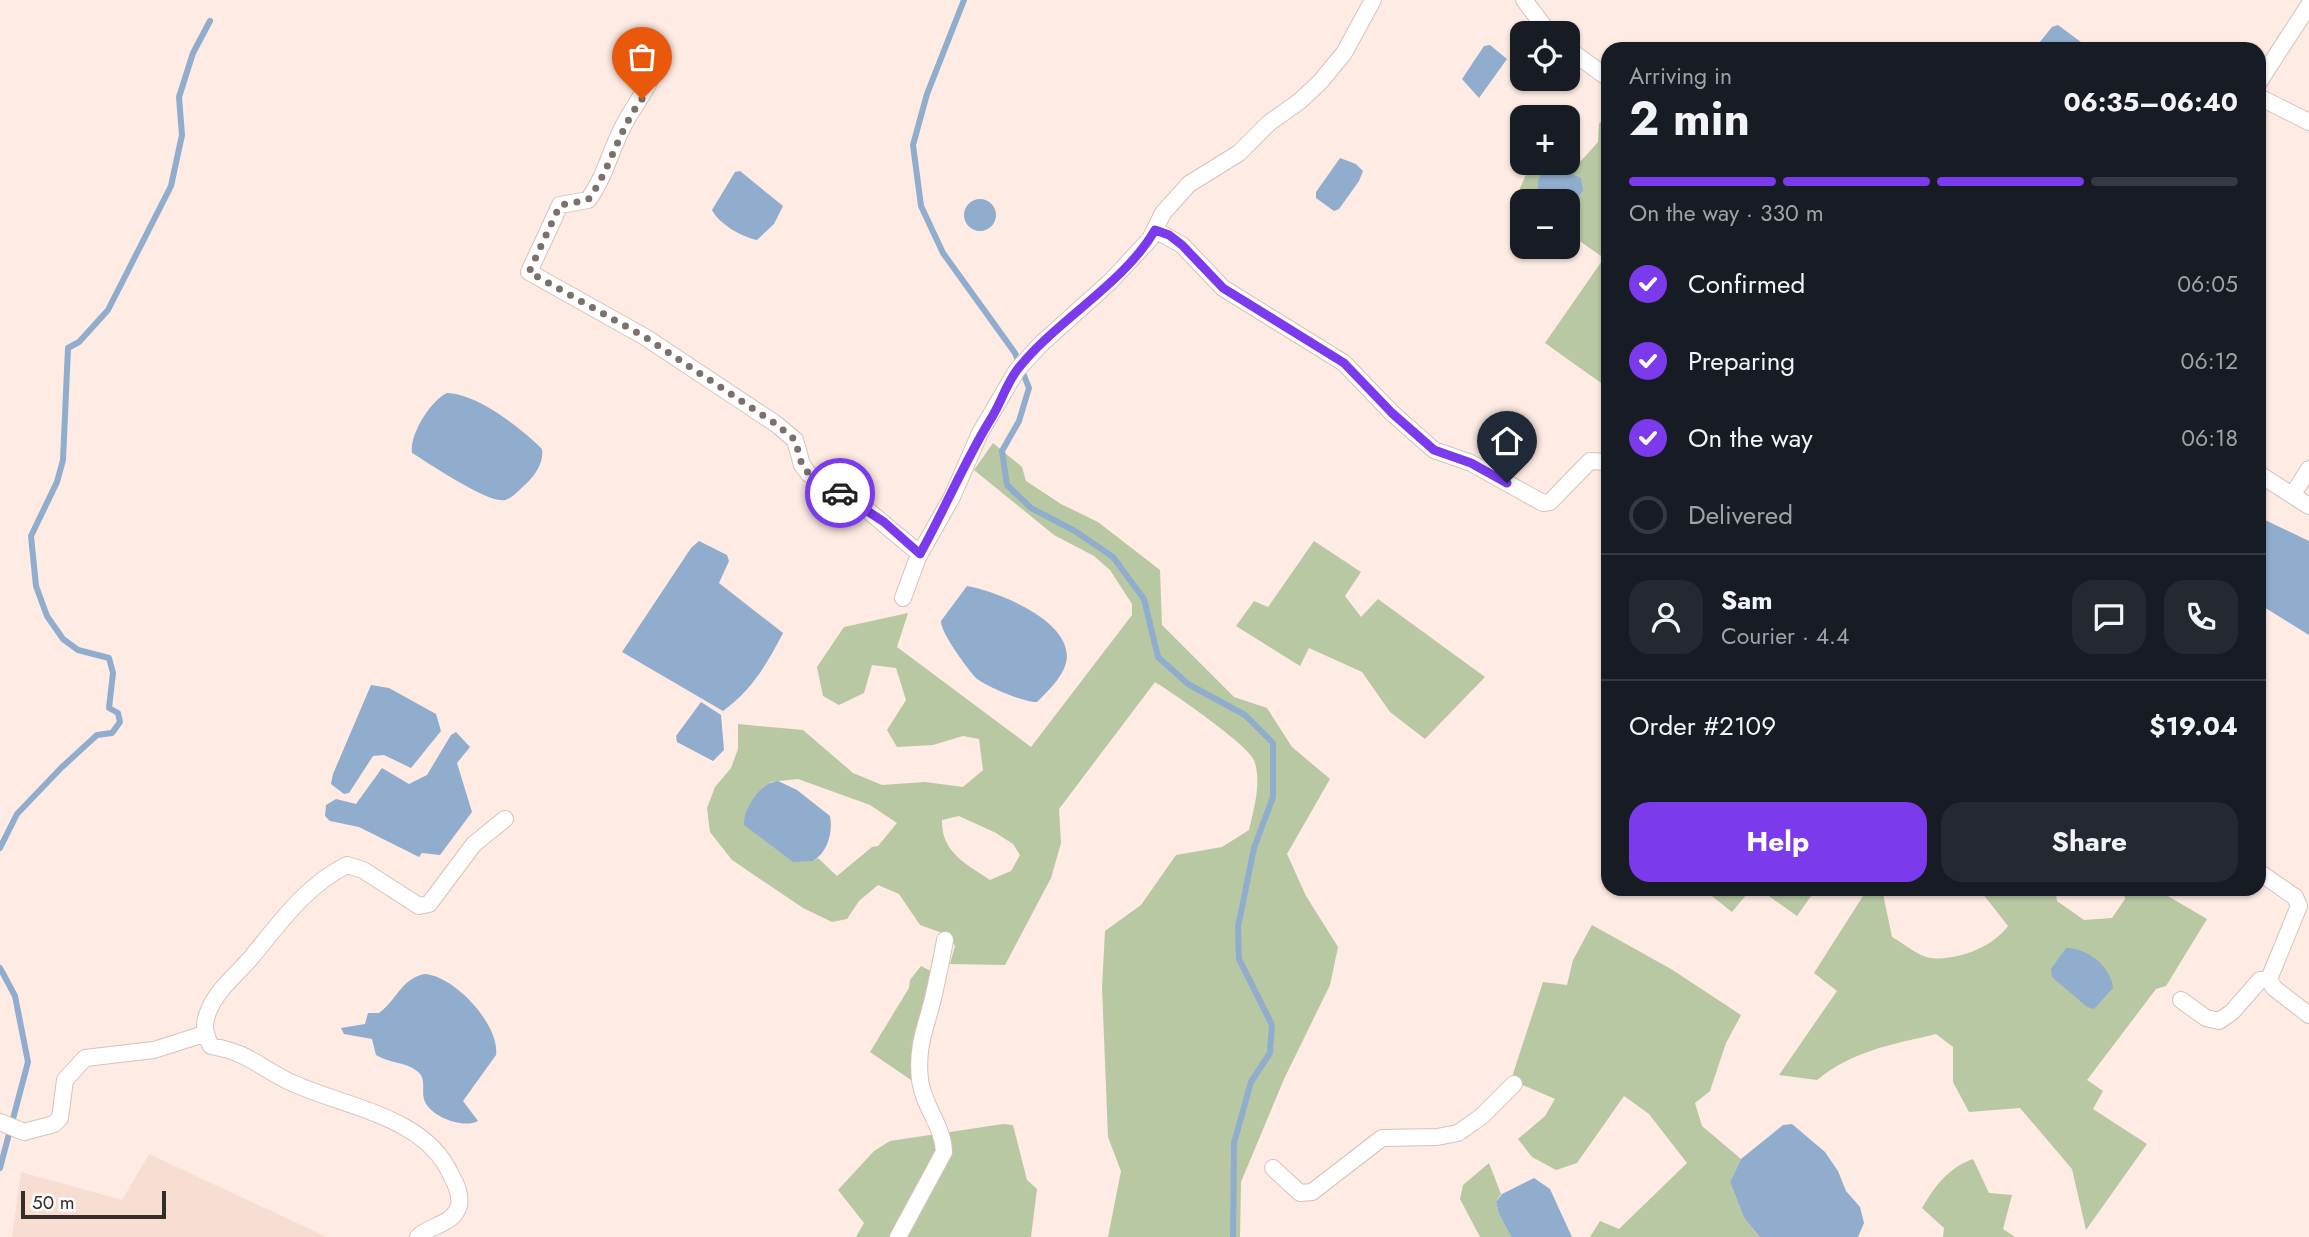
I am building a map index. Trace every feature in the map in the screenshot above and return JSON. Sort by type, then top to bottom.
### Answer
[{"type":"street","points":[[903,598],[920,554],[952,497],[980,433],[1017,370],[1041,344],[1111,281],[1155,230],[1163,214],[1189,184],[1240,153],[1269,124],[1321,81],[1344,53],[1373,0]]},
{"type":"street","points":[[1524,0],[1540,21]]},
{"type":"street","points":[[2266,71],[2309,5]]},
{"type":"street","points":[[1580,58],[1601,73]]},
{"type":"street","points":[[651,78],[642,99],[626,120],[598,187],[588,200],[560,205],[529,272],[645,337],[776,424],[795,440],[802,465],[809,474],[865,508],[920,554]]},
{"type":"street","points":[[2266,100],[2309,121]]},
{"type":"street","points":[[1155,230],[1169,235],[1182,245],[1223,288],[1344,363],[1392,413],[1434,450],[1471,463],[1543,503],[1550,502],[1590,461],[1601,462]]},
{"type":"street","points":[[2292,494],[2309,469]]},
{"type":"street","points":[[2266,478],[2309,506]]},
{"type":"street","points":[[418,1237],[447,1222],[455,1214],[459,1204],[459,1194],[440,1152],[406,1128],[289,1081],[246,1054],[211,1046],[204,1034],[209,1010],[216,997],[290,909],[327,875],[347,865],[363,870],[419,906],[429,904],[474,844],[505,819]]},
{"type":"street","points":[[2266,877],[2295,897],[2299,906],[2269,979]]},
{"type":"street","points":[[898,1237],[944,1152],[944,1139],[920,1082],[919,1057],[920,1039],[934,998],[945,940]]},
{"type":"street","points":[[2181,1000],[2206,1018],[2219,1021],[2232,1012],[2260,980],[2269,979]]},
{"type":"street","points":[[2269,979],[2274,988],[2309,1015]]},
{"type":"street","points":[[0,1122],[24,1132],[54,1124],[60,1118],[65,1080],[72,1069],[85,1059],[154,1051],[204,1034]]},
{"type":"street","points":[[1273,1168],[1300,1193],[1312,1192],[1382,1138],[1437,1137],[1458,1133],[1482,1116],[1514,1084]]},
{"type":"shaded area","points":[[149,1154],[327,1237],[12,1237],[21,1172],[122,1200]]},
{"type":"green space","points":[[1601,122],[1601,256],[1580,241],[1580,189],[1520,189],[1526,175],[1580,175],[1580,160],[1598,142]]},
{"type":"green space","points":[[1601,262],[1601,383],[1545,343]]},
{"type":"green space","points":[[993,443],[1022,467],[1026,481],[1061,504],[1098,522],[1160,570],[1162,625],[1234,697],[1267,708],[1292,747],[1330,779],[1287,854],[1306,896],[1338,947],[1330,985],[1284,1079],[1241,1182],[1240,1237],[1108,1237],[1121,1171],[1108,1137],[1102,987],[1105,931],[1141,905],[1176,855],[1222,847],[1249,830],[1257,786],[1254,760],[1209,719],[1155,682],[1059,809],[1061,843],[1051,878],[1005,965],[950,964],[955,946],[948,935],[920,925],[899,894],[878,885],[859,901],[847,919],[832,922],[803,908],[732,860],[710,832],[707,808],[715,787],[731,768],[738,749],[738,724],[803,730],[853,773],[882,785],[925,782],[963,787],[983,770],[979,739],[963,736],[933,745],[897,747],[887,730],[906,700],[896,668],[872,665],[864,693],[839,705],[823,696],[817,667],[844,627],[908,613],[897,647],[1031,747],[1132,615],[1132,604],[1110,570],[1094,556],[1054,535],[974,470]],"holes":[[[798,779],[870,805],[897,823],[878,846],[872,847],[837,876],[818,858],[813,861],[770,782]],[[959,816],[1013,844],[1020,855],[1011,871],[990,880],[950,849],[942,820]]]},
{"type":"green space","points":[[1314,541],[1361,572],[1345,596],[1361,617],[1378,599],[1485,677],[1425,739],[1390,712],[1362,672],[1309,648],[1300,666],[1236,626],[1254,601],[1268,607]]},
{"type":"green space","points":[[1712,896],[1745,896],[1732,912]]},
{"type":"green space","points":[[1769,896],[1811,896],[1797,916]]},
{"type":"green space","points":[[1863,896],[1883,896],[1892,937],[1930,958],[1963,955],[1984,946],[2001,934],[2008,926],[1984,896],[2056,896],[2057,901],[2084,920],[2112,918],[2125,896],[2168,896],[2207,919],[2166,986],[2156,989],[2087,1080],[2103,1091],[2093,1109],[2147,1144],[2086,1230],[2072,1169],[2020,1108],[1969,1112],[1953,1082],[1953,1047],[1936,1034],[1859,1055],[1817,1080],[1779,1075],[1837,991],[1814,973]]},
{"type":"green space","points":[[1592,925],[1671,969],[1741,1015],[1726,1043],[1710,1091],[1695,1103],[1702,1126],[1741,1159],[1730,1182],[1744,1218],[1760,1237],[1590,1237],[1600,1221],[1619,1229],[1687,1163],[1649,1114],[1624,1096],[1577,1163],[1556,1170],[1532,1157],[1518,1139],[1545,1116],[1555,1099],[1511,1080],[1543,982],[1567,985],[1573,960]]},
{"type":"green space","points":[[921,966],[933,972],[911,1080],[870,1052],[909,988],[910,980]]},
{"type":"green space","points":[[1003,1124],[1013,1125],[1027,1180],[1037,1189],[1031,1237],[856,1237],[864,1223],[838,1190],[874,1151],[890,1141]]},
{"type":"green space","points":[[1973,1159],[1989,1193],[2012,1195],[2003,1229],[2015,1237],[1943,1237],[1944,1228],[1922,1208],[1943,1179],[1956,1167]]},
{"type":"green space","points":[[1489,1163],[1501,1194],[1496,1202],[1499,1214],[1511,1237],[1480,1237],[1460,1199],[1463,1185]]},
{"type":"water","points":[[2058,25],[2081,42],[2040,42],[2052,27]]},
{"type":"water","points":[[1490,45],[1507,59],[1479,98],[1462,79],[1484,46]]},
{"type":"water","points":[[1340,158],[1356,164],[1363,171],[1339,209],[1334,211],[1316,198],[1316,192]]},
{"type":"water","points":[[740,171],[783,206],[774,224],[757,240],[731,229],[712,210],[735,172]]},
{"type":"water","points":[[1540,175],[1574,175],[1581,178],[1583,191],[1580,195],[1580,189],[1538,189]]},
{"type":"water","points":[[980,199],[992,203],[996,215],[992,227],[980,231],[968,227],[964,215],[968,203]]},
{"type":"water","points":[[447,393],[472,399],[485,406],[511,422],[542,449],[541,463],[536,472],[511,497],[497,500],[486,496],[412,453],[414,437],[422,419],[434,403]]},
{"type":"water","points":[[2266,520],[2309,541],[2309,635],[2266,608]]},
{"type":"water","points":[[699,541],[727,555],[729,561],[719,583],[783,633],[758,676],[723,711],[622,652],[691,548]]},
{"type":"water","points":[[967,586],[1014,602],[1047,622],[1059,634],[1066,648],[1066,663],[1058,679],[1037,702],[1015,697],[980,681],[949,641],[941,621]]},
{"type":"water","points":[[371,685],[389,688],[436,714],[441,731],[411,768],[384,755],[373,756],[349,793],[344,794],[331,784],[333,774]]},
{"type":"water","points":[[701,702],[721,715],[724,750],[713,761],[677,742],[676,736]]},
{"type":"water","points":[[456,732],[470,747],[457,763],[472,812],[440,855],[422,853],[419,857],[359,827],[330,821],[325,816],[326,805],[336,799],[356,804],[382,768],[409,784],[427,775],[451,735]]},
{"type":"water","points":[[778,781],[797,790],[830,816],[828,841],[813,861],[793,862],[744,825],[746,812],[754,797],[765,786]]},
{"type":"water","points":[[2066,948],[2090,955],[2108,972],[2113,988],[2094,1009],[2087,1007],[2052,977],[2051,969]]},
{"type":"water","points":[[424,974],[436,977],[461,992],[483,1016],[491,1030],[496,1055],[463,1101],[478,1121],[464,1124],[441,1117],[425,1102],[423,1081],[417,1071],[376,1055],[372,1039],[344,1034],[341,1028],[365,1024],[368,1013],[379,1013],[409,981]]},
{"type":"water","points":[[1792,1124],[1825,1152],[1838,1171],[1846,1191],[1860,1207],[1864,1223],[1858,1237],[1760,1237],[1744,1218],[1730,1182],[1741,1159],[1783,1125]]},
{"type":"water","points":[[1534,1178],[1550,1189],[1572,1237],[1511,1237],[1496,1202],[1502,1194]]},
{"type":"waterway","points":[[964,0],[927,94],[913,145],[921,206],[943,253],[1015,353],[1029,388],[1019,421],[1002,451],[1007,485],[1031,508],[1075,531],[1113,557],[1144,599],[1158,657],[1188,684],[1245,715],[1273,743],[1273,797],[1254,848],[1238,927],[1239,959],[1272,1025],[1270,1053],[1251,1082],[1234,1143],[1233,1237]]},
{"type":"waterway","points":[[0,848],[17,814],[97,735],[112,733],[120,722],[118,713],[109,708],[113,673],[109,658],[78,650],[63,639],[47,616],[36,586],[31,536],[57,482],[63,460],[68,348],[79,342],[108,310],[171,186],[182,135],[179,97],[193,53],[210,21]]},
{"type":"waterway","points":[[0,968],[15,996],[28,1062],[0,1168]]},
{"type":"way so far","points":[[642,99],[626,120],[598,187],[588,200],[560,205],[529,272],[645,337],[704,374],[730,396],[776,424],[795,440],[802,465],[809,474],[840,493]]},
{"type":"route","points":[[840,493],[884,522],[920,554],[952,497],[980,433],[1017,370],[1041,344],[1111,281],[1155,230],[1169,235],[1182,245],[1223,288],[1236,293],[1344,363],[1392,413],[1434,450],[1471,463],[1507,483]]}]
